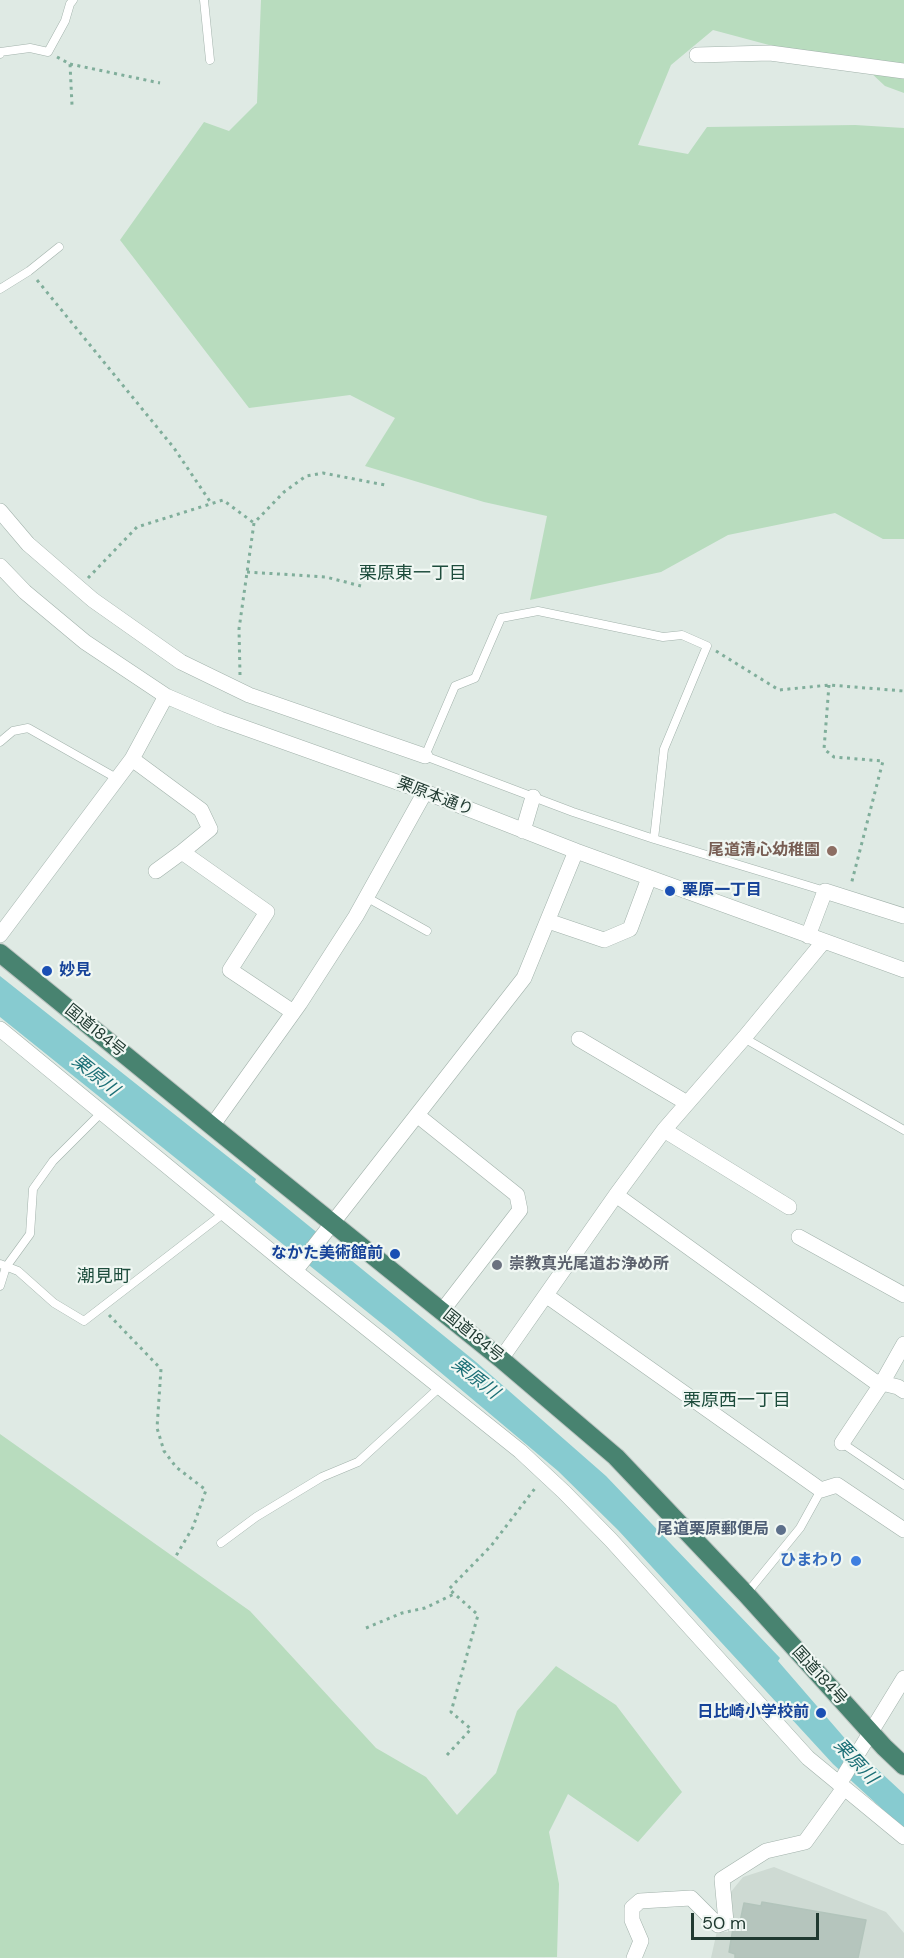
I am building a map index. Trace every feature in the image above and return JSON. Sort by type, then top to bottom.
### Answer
[{"type":"highway","name":"国道184号","points":[[0,953],[212,1126],[328,1230],[442,1311],[616,1457],[746,1594],[866,1740],[904,1766]]},
{"type":"street","points":[[697,55],[770,53],[904,71]]},
{"type":"street","points":[[0,511],[28,544],[93,600],[181,662],[240,691],[425,756]]},
{"type":"street","name":"栗原本通り","points":[[0,566],[25,592],[85,642],[166,696],[220,719],[904,970]]},
{"type":"street","points":[[0,935],[132,759],[166,696]]},
{"type":"street","points":[[132,759],[201,810],[210,829],[156,871]]},
{"type":"street","points":[[212,1126],[293,1012],[350,926],[424,792]]},
{"type":"street","points":[[523,831],[533,797]]},
{"type":"street","points":[[299,1267],[524,978],[576,851]]},
{"type":"street","points":[[182,852],[267,912],[230,970],[293,1012]]},
{"type":"street","points":[[548,921],[604,940],[630,928],[649,878]]},
{"type":"street","points":[[808,936],[825,891],[904,916]]},
{"type":"street","points":[[501,1359],[664,1130],[824,941]]},
{"type":"street","points":[[0,1029],[224,1213],[299,1267],[440,1387],[520,1451],[603,1532],[654,1586],[808,1758],[842,1783],[904,1837]]},
{"type":"street","points":[[579,1039],[687,1103]]},
{"type":"street","points":[[417,1115],[517,1195],[520,1210],[442,1311]]},
{"type":"street","points":[[664,1130],[789,1207]]},
{"type":"street","points":[[616,1195],[874,1381],[898,1387],[904,1391]]},
{"type":"street","points":[[799,1237],[904,1295]]},
{"type":"street","points":[[547,1296],[820,1490],[837,1485],[904,1530]]},
{"type":"street","points":[[842,1443],[882,1383],[904,1344]]},
{"type":"street","points":[[634,1958],[641,1941],[632,1920],[632,1908],[640,1901],[691,1898],[718,1925],[726,1922],[722,1879],[766,1851],[806,1842],[904,1678]]},
{"type":"lane","points":[[0,54],[0,52],[30,48],[48,52],[65,21],[69,4],[73,0]]},
{"type":"lane","points":[[204,0],[210,60]]},
{"type":"lane","points":[[0,289],[29,271],[59,247]]},
{"type":"lane","points":[[654,839],[664,749],[707,646],[682,635],[663,637],[538,611],[501,618],[475,678],[455,686],[425,756],[654,839],[825,891]]},
{"type":"lane","points":[[0,742],[12,731],[27,728],[118,779]]},
{"type":"lane","points":[[366,897],[427,931]]},
{"type":"lane","points":[[744,1038],[904,1130]]},
{"type":"lane","points":[[0,1286],[3,1265],[30,1234],[33,1189],[53,1161],[102,1112]]},
{"type":"lane","points":[[3,1265],[18,1271],[54,1304],[84,1321],[224,1213]]},
{"type":"lane","points":[[220,1543],[256,1517],[322,1477],[358,1462],[440,1387]]},
{"type":"lane","points":[[842,1443],[904,1485]]},
{"type":"lane","points":[[746,1594],[800,1528],[820,1490]]},
{"type":"path","points":[[48,52],[70,64],[160,83]]},
{"type":"path","points":[[70,64],[72,105]]},
{"type":"path","points":[[29,271],[174,448],[211,503]]},
{"type":"path","points":[[240,691],[239,629],[254,523],[284,492],[306,476],[323,473],[384,484]]},
{"type":"path","points":[[79,588],[137,527],[223,500],[254,523]]},
{"type":"path","points":[[247,572],[326,577],[361,586]]},
{"type":"path","points":[[707,646],[779,690],[829,685],[904,691]]},
{"type":"path","points":[[829,685],[824,748],[834,757],[883,761],[848,898]]},
{"type":"path","points":[[102,1308],[161,1369],[157,1428],[164,1450],[176,1467],[206,1490],[193,1527],[176,1556]]},
{"type":"path","points":[[447,1755],[471,1729],[451,1712],[478,1615],[449,1589],[491,1546],[546,1475]]},
{"type":"path","points":[[366,1628],[402,1613],[425,1608],[454,1594]]},
{"type":"shaded area","points":[[774,1867],[886,1912],[904,1933],[904,1958],[711,1958],[717,1931],[728,1932],[730,1893],[743,1877]]},
{"type":"green space","points":[[261,0],[904,0],[904,93],[885,86],[870,72],[713,30],[671,65],[638,145],[688,154],[707,127],[855,125],[904,128],[904,539],[883,539],[835,513],[728,535],[661,572],[530,600],[547,516],[484,502],[365,466],[395,418],[350,395],[249,408],[120,240],[204,122],[229,131],[257,103]]},
{"type":"green space","points":[[0,1434],[250,1611],[376,1748],[426,1777],[457,1815],[496,1773],[517,1711],[556,1666],[616,1705],[682,1792],[638,1842],[568,1794],[549,1832],[559,1884],[557,1957],[0,1958]]},
{"type":"water","name":"栗原川","points":[[0,976],[256,1179],[255,1182],[476,1362],[606,1476],[780,1658],[778,1661],[848,1742],[904,1794],[904,1829],[833,1764],[618,1530],[558,1471],[396,1335],[0,1017]]},
{"type":"building","points":[[762,1902],[866,1920],[858,1958],[735,1958],[735,1954],[729,1952],[733,1928],[736,1921],[740,1922],[744,1903],[761,1906]]},
{"type":"place","name":"尾道清心幼稚園","points":[[832,851]]},
{"type":"place","name":"栗原一丁目","points":[[670,891]]},
{"type":"place","name":"妙見","points":[[47,971]]},
{"type":"place","name":"なかた美術館前","points":[[395,1254]]},
{"type":"place","name":"崇教真光尾道お浄め所","points":[[497,1265]]},
{"type":"place","name":"尾道栗原郵便局","points":[[781,1530]]},
{"type":"place","name":"ひまわり","points":[[856,1561]]},
{"type":"place","name":"日比崎小学校前","points":[[821,1713]]},
{"type":"district","name":"栗原東一丁目","points":[[413,574]]},
{"type":"district","name":"潮見町","points":[[104,1277]]},
{"type":"district","name":"栗原西一丁目","points":[[737,1401]]}]
